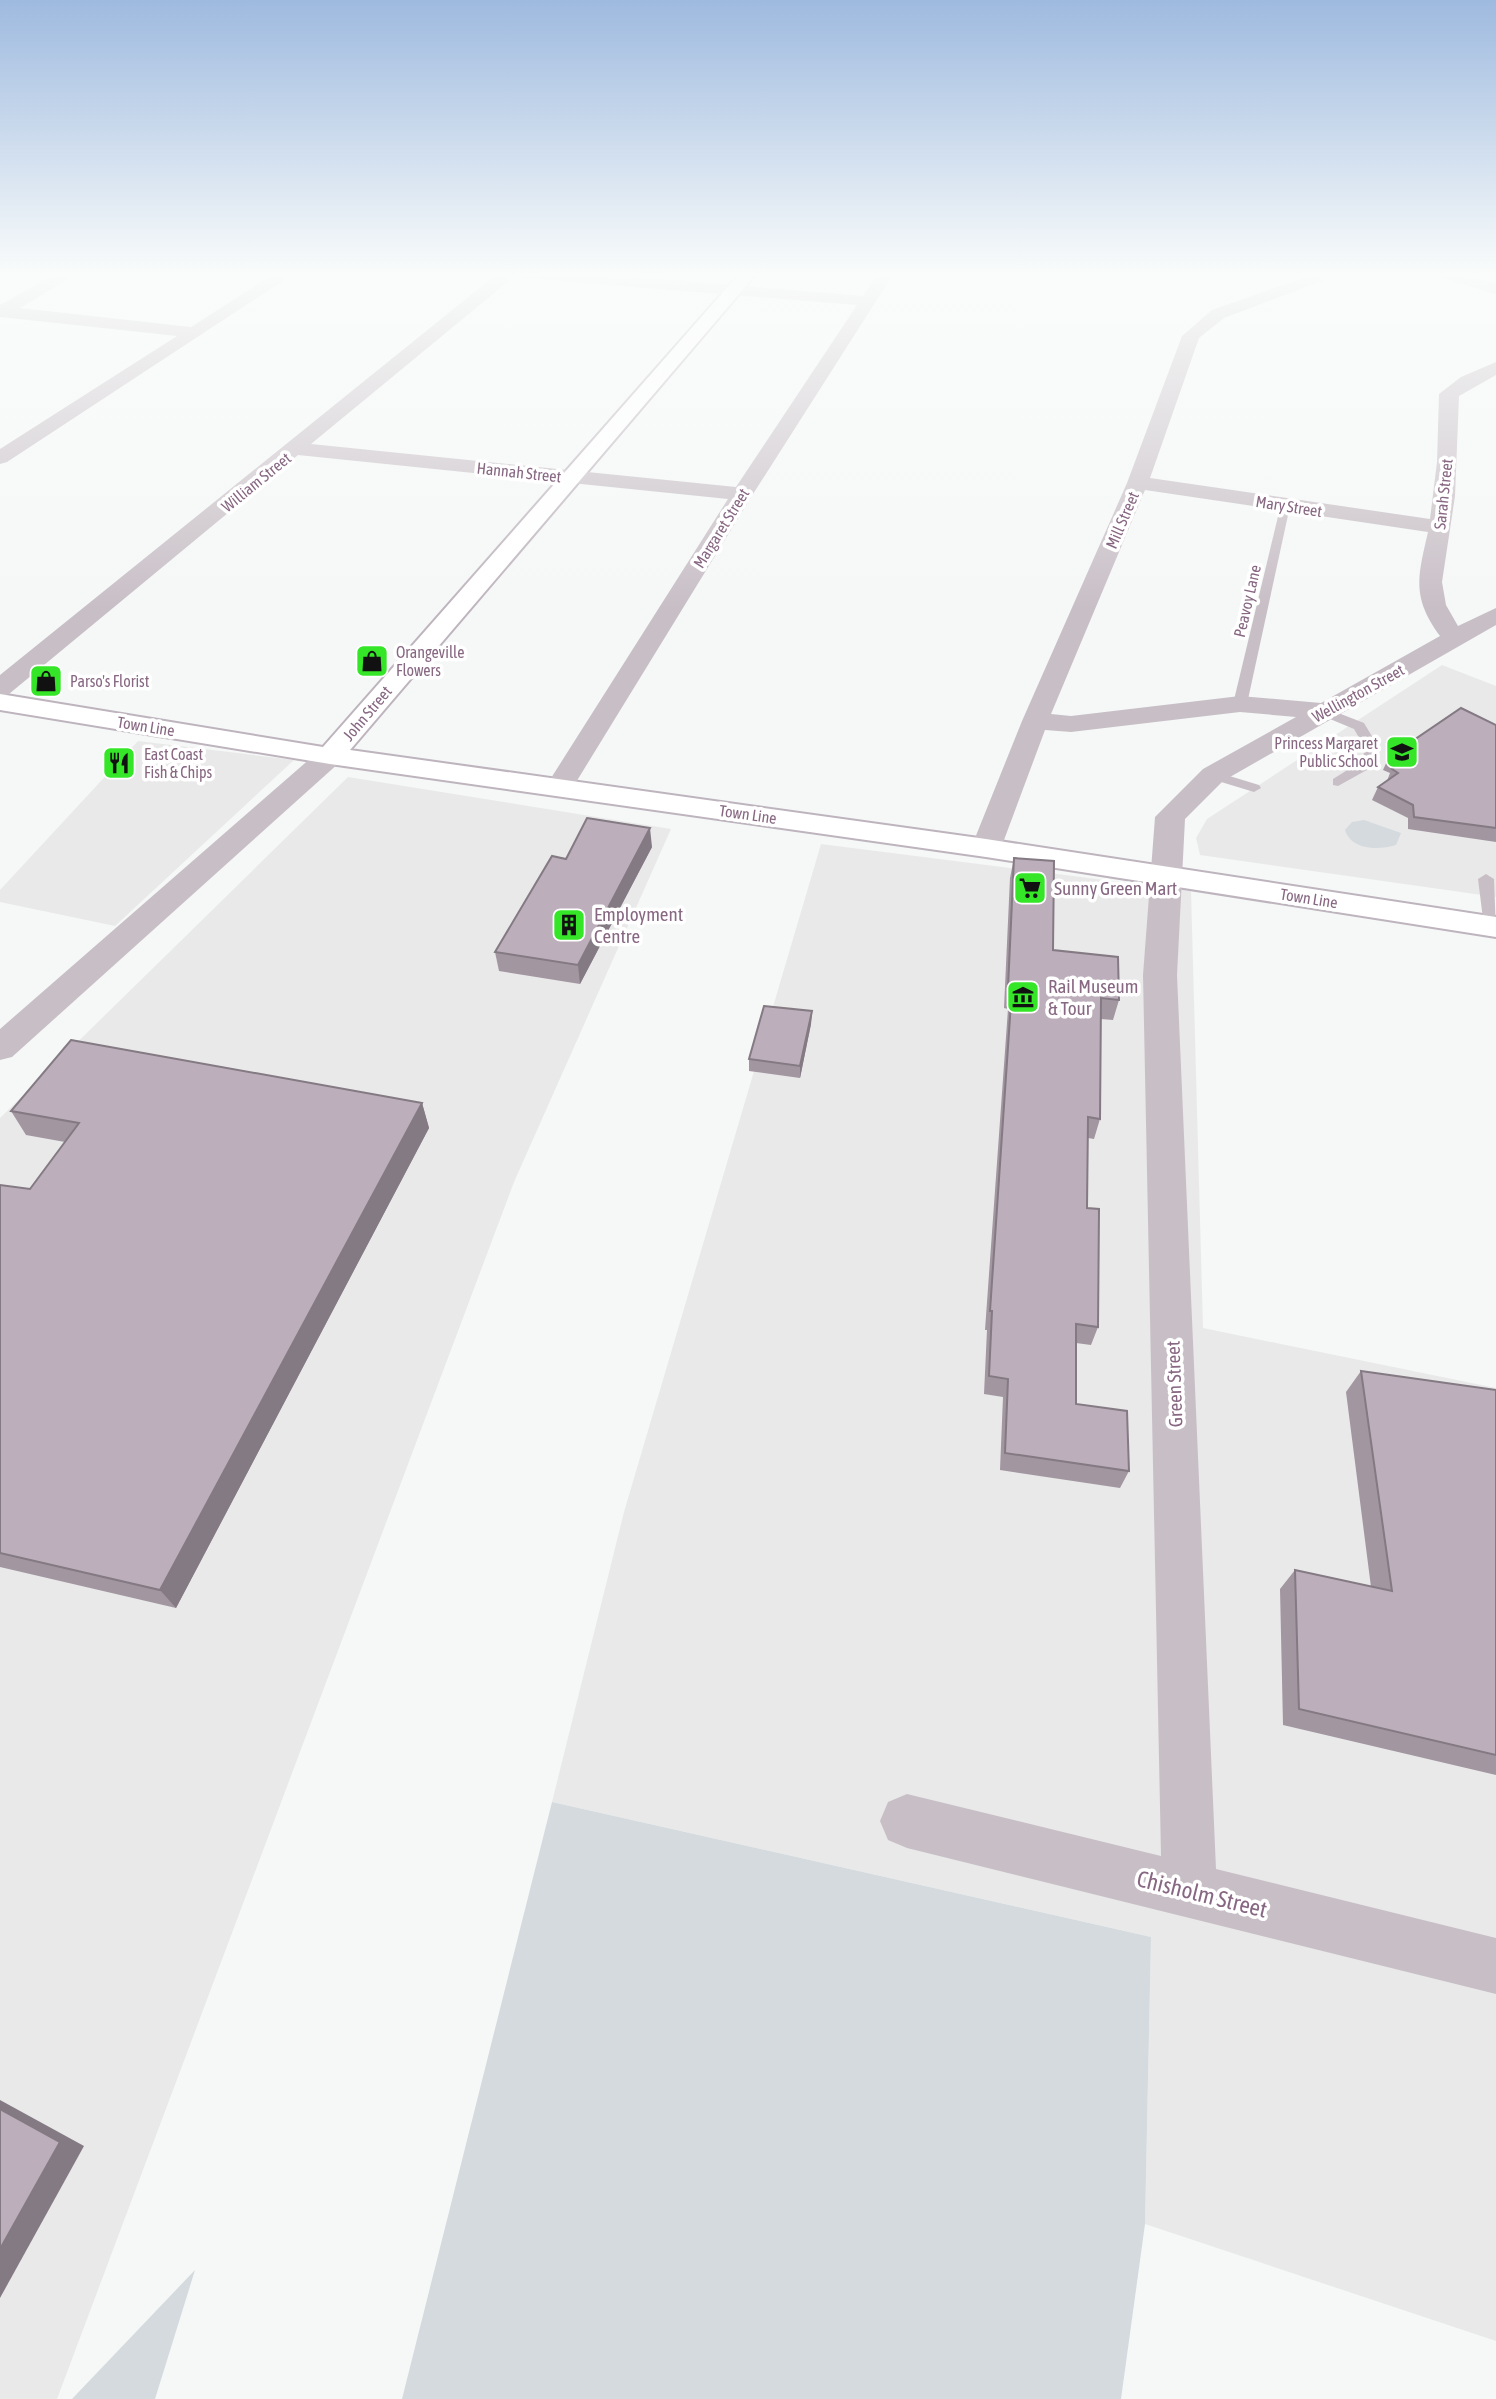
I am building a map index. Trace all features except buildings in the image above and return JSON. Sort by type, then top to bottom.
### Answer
[{"type":"main road","name":"John Street","points":[[330,756],[652,385]]},
{"type":"main road","name":"Town Line","points":[[0,702],[330,756],[560,786],[986,848],[1494,927]]},
{"type":"street","points":[[0,458],[113,385]]},
{"type":"street","name":"William Street","points":[[0,688],[375,385]]},
{"type":"street","name":"Margaret Street","points":[[560,786],[813,385]]},
{"type":"street","name":"Mill Street","points":[[986,848],[1035,721],[1138,483],[1173,385]]},
{"type":"street","name":"Sarah Street","points":[[1455,639],[1440,622],[1429,583],[1440,527],[1450,415],[1449,394],[1462,385]]},
{"type":"street","name":"Hannah Street","points":[[297,449],[742,494]]},
{"type":"street","name":"Mary Street","points":[[1138,483],[1440,527]]},
{"type":"street","name":"Wellington Street","points":[[1165,876],[1170,817],[1213,775],[1496,615]]},
{"type":"street","points":[[1035,721],[1071,724],[1240,704],[1324,711]]},
{"type":"street","name":"John Street","points":[[0,1048],[13,1020],[330,756]]},
{"type":"street","name":"Green Street","points":[[1165,876],[1160,975],[1163,1091],[1189,1884],[1194,1892]]},
{"type":"street","name":"Chisholm Street","points":[[907,1821],[1496,1966]]},
{"type":"lane","name":"Peavoy Lane","points":[[1240,704],[1285,506]]},
{"type":"lane","points":[[1324,711],[1359,726],[1372,748],[1369,764],[1338,782]]},
{"type":"lane","points":[[1213,775],[1254,788]]},
{"type":"lane","points":[[1486,879],[1494,927]]},
{"type":"shaded area","name":"Princess Margaret Public School","points":[[1442,665],[1496,686],[1496,897],[1200,855],[1196,838],[1207,819]]},
{"type":"shaded area","points":[[138,741],[294,760],[115,926],[0,902],[0,890]]},
{"type":"shaded area","points":[[348,777],[671,829],[514,1182],[57,2399],[0,2399],[0,1118]]},
{"type":"shaded area","points":[[1364,820],[1401,833],[1396,845],[1374,848],[1354,842],[1345,830],[1352,822]]},
{"type":"shaded area","points":[[821,844],[1191,891],[1203,1328],[1496,1388],[1496,2341],[1145,2224],[1151,1937],[552,1802],[624,1512]]},
{"type":"shaded area","points":[[552,1802],[1151,1937],[1145,2224],[1121,2399],[402,2399]]},
{"type":"shaded area","points":[[195,2270],[155,2399],[72,2399]]},
{"type":"place","name":"Orangeville Flowers","points":[[372,661]]},
{"type":"place","name":"Parso's Florist","points":[[46,681]]},
{"type":"place","name":"Princess Margaret Public School","points":[[1402,752]]},
{"type":"place","name":"East Coast Fish & Chips","points":[[119,763]]},
{"type":"place","name":"Sunny Green Mart","points":[[1030,888]]},
{"type":"place","name":"Employment Centre","points":[[569,925]]},
{"type":"place","name":"Rail Museum & Tour","points":[[1023,997]]}]
